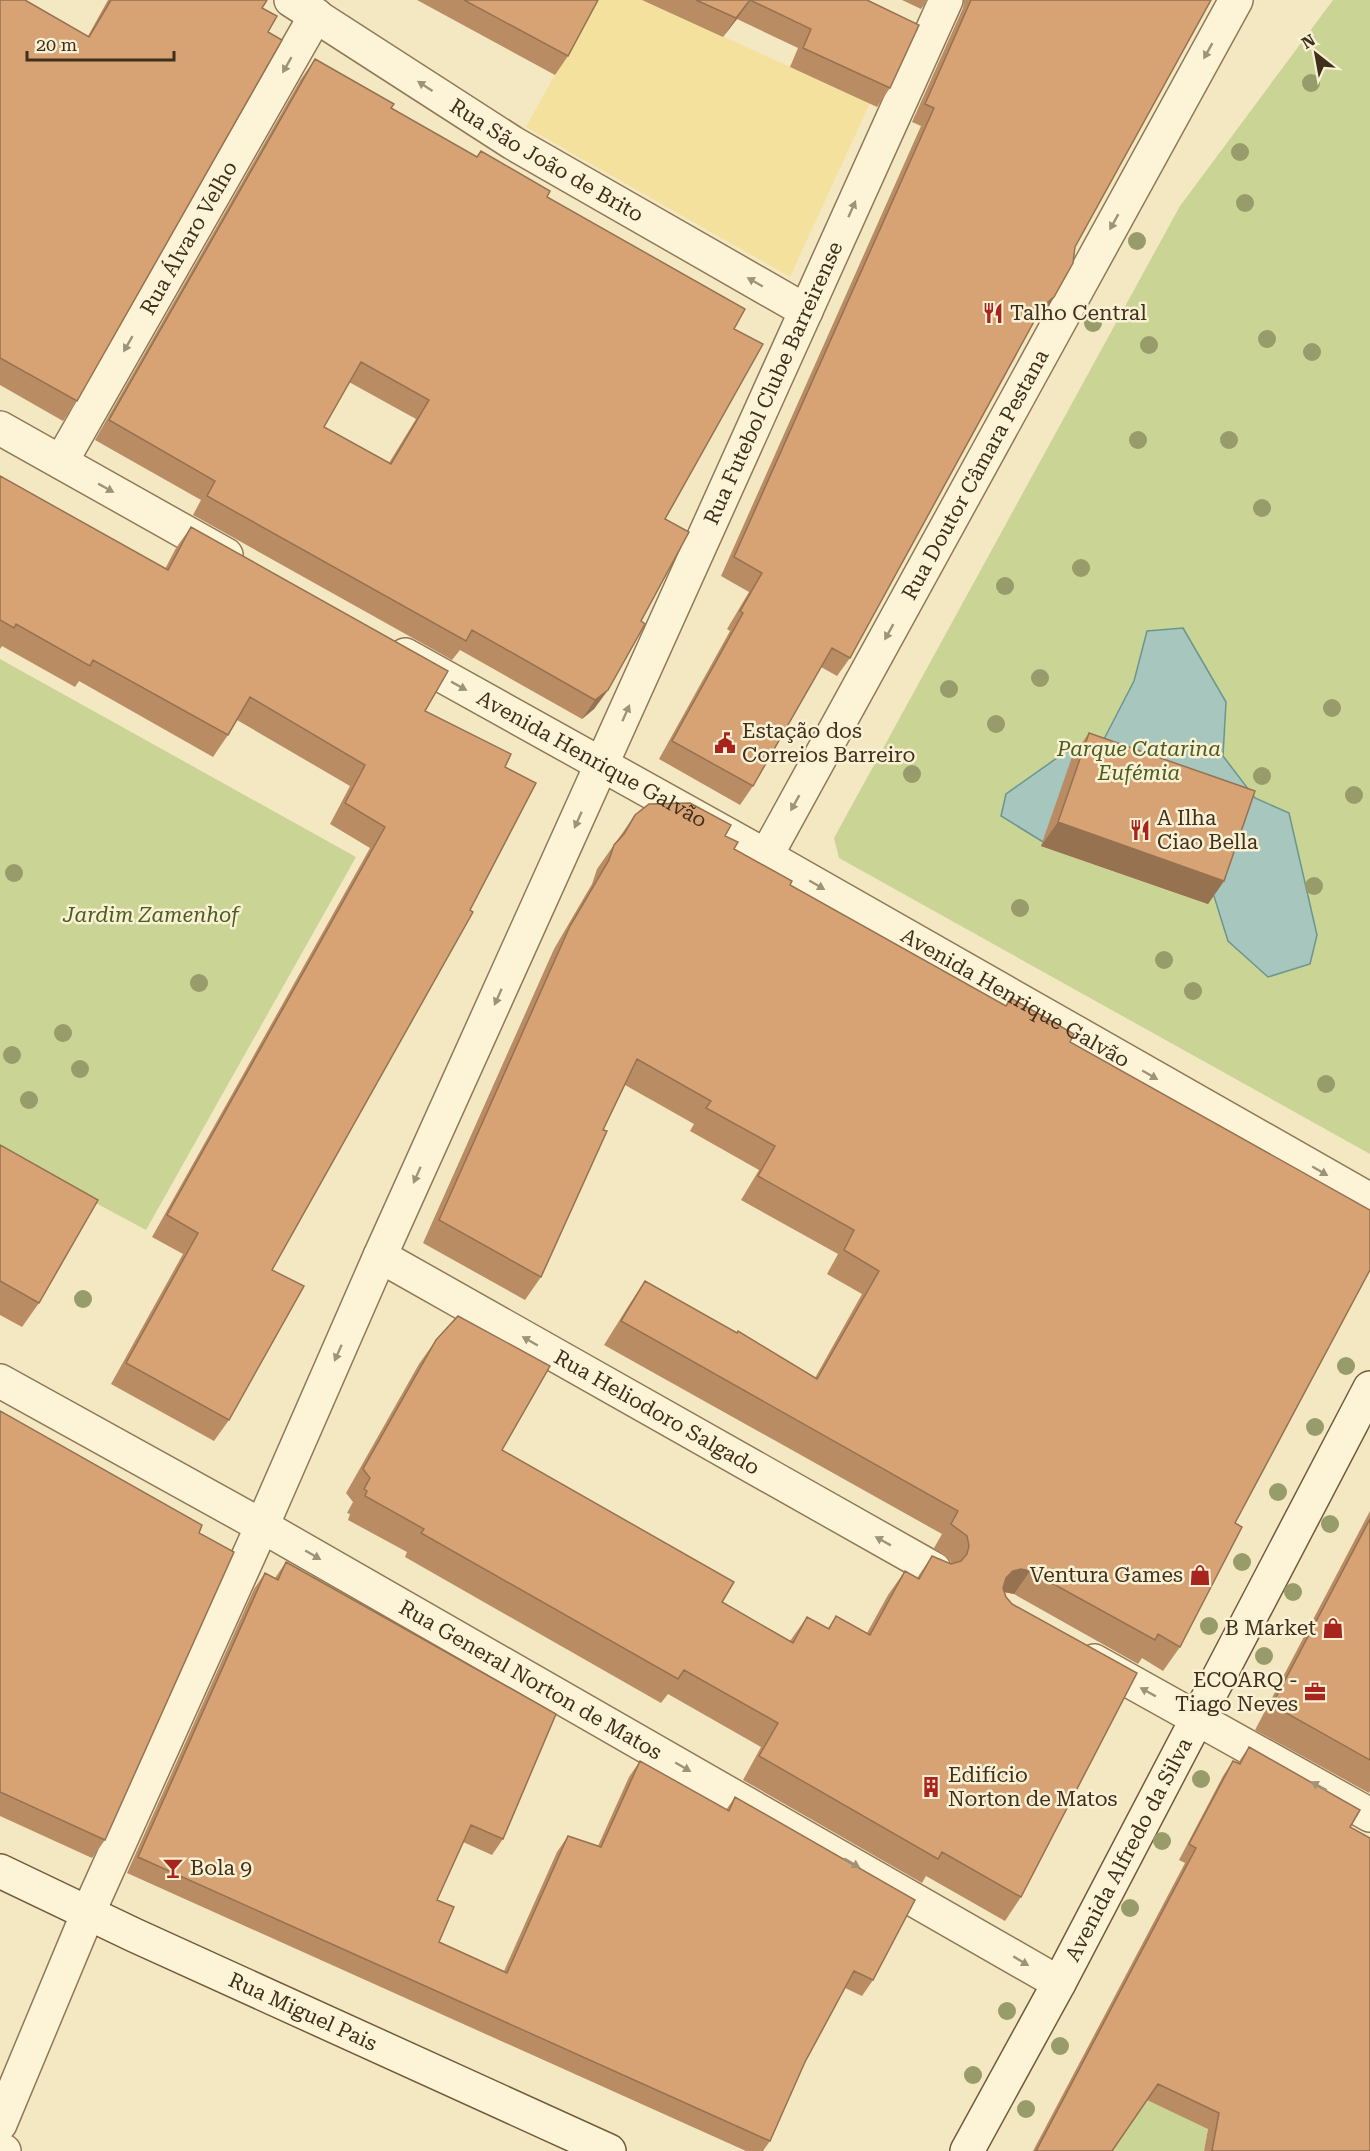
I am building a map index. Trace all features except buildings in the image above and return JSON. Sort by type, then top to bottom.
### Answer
[{"type":"street","name":"Rua Futebol Clube Barreirense","points":[[0,2124],[88,1913],[262,1527],[380,1256],[946,0]]},
{"type":"street","name":"Rua Doutor Câmara Pestana","points":[[766,856],[1236,0]]},
{"type":"street","name":"Rua São João de Brito","points":[[303,7],[513,143],[806,311]]},
{"type":"street","name":"Rua Álvaro Velho","points":[[61,462],[303,7]]},
{"type":"street","points":[[900,20],[930,34]]},
{"type":"street","points":[[0,428],[248,567]]},
{"type":"street","name":"Avenida Henrique Galvão","points":[[383,643],[766,856],[1370,1200]]},
{"type":"street","name":"Rua Heliodoro Salgado","points":[[380,1256],[934,1569]]},
{"type":"street","name":"Rua General Norton de Matos","points":[[0,1381],[262,1527],[1059,1983]]},
{"type":"street","name":"Avenida Alfredo da Silva","points":[[967,2151],[1059,1983],[1370,1388]]},
{"type":"street","points":[[1066,1645],[1370,1815]]},
{"type":"street","name":"Rua Miguel Pais","points":[[0,1871],[609,2151]]},
{"type":"street","points":[[0,2149],[4,2151]]},
{"type":"green space","name":"Parque Catarina Eufémia","points":[[1333,0],[1370,0],[1370,1154],[839,858],[834,838],[1180,206]]},
{"type":"green space","name":"Jardim Zamenhof","points":[[0,659],[356,857],[146,1230],[79,1194],[0,1178]]},
{"type":"green space","points":[[1145,2099],[1208,2128],[1204,2151],[1111,2151]]},
{"type":"sand","points":[[596,0],[643,0],[870,103],[790,277],[526,127]]},
{"type":"water","points":[[1183,628],[1226,702],[1223,756],[1255,798],[1289,813],[1317,935],[1310,964],[1268,977],[1228,941],[1214,896],[1191,868],[1048,845],[1001,816],[1006,794],[1064,753],[1103,741],[1134,681],[1147,631]]},
{"type":"place","name":"Talho Central","points":[[993,313]]},
{"type":"place","name":"Estação dos Correios Barreiro","points":[[725,743]]},
{"type":"place","name":"A Ilha Ciao Bella","points":[[1140,830]]},
{"type":"place","name":"Ventura Games","points":[[1200,1575]]},
{"type":"place","name":"B Market","points":[[1333,1628]]},
{"type":"place","name":"ECOARQ - Tiago Neves","points":[[1315,1692]]},
{"type":"place","name":"Edifício Norton de Matos","points":[[931,1787]]},
{"type":"place","name":"Bola 9","points":[[173,1868]]}]
